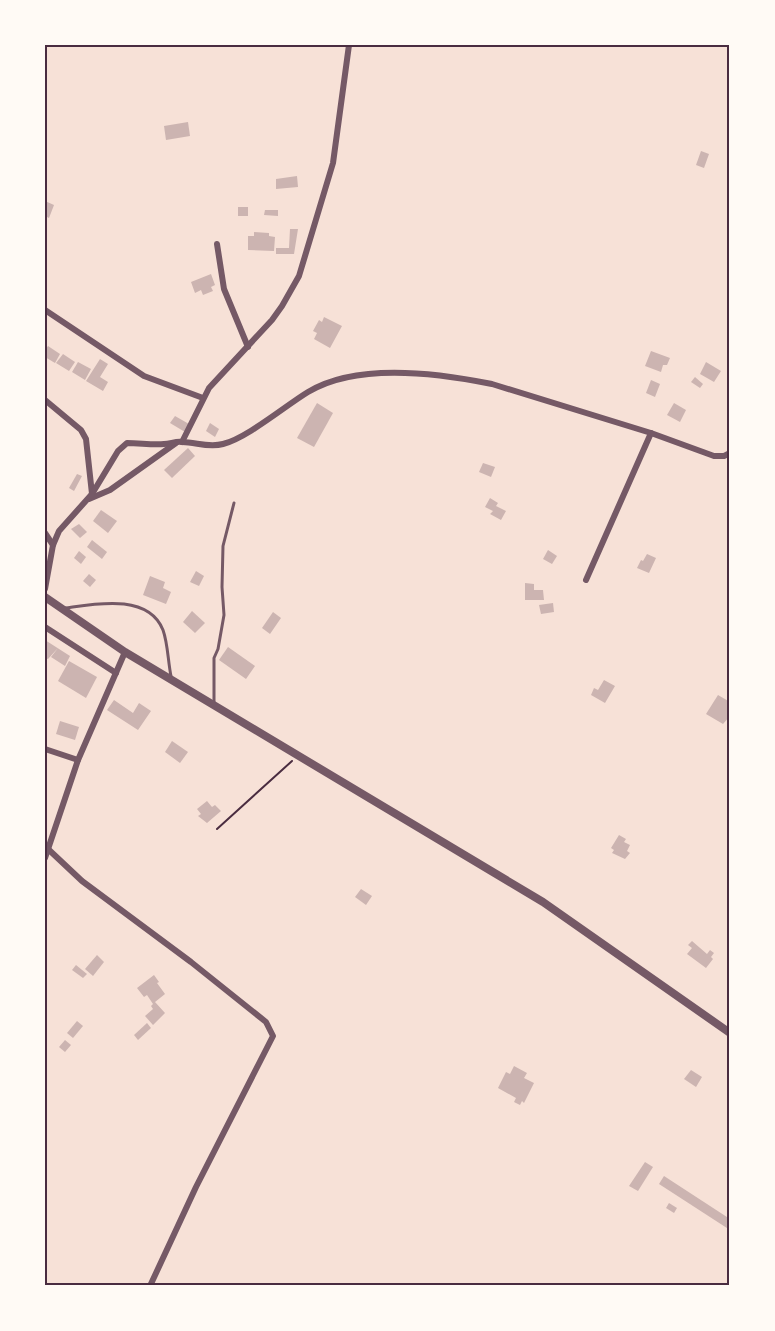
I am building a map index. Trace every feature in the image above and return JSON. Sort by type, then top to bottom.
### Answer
[{"type":"street","points":[[86,501],[110,490],[179,442],[215,380],[248,347],[282,306],[292,290],[304,263],[333,163],[349,45]]},
{"type":"street","points":[[217,244],[224,289],[248,347]]},
{"type":"street","points":[[45,310],[144,376],[203,398]]},
{"type":"street","points":[[45,589],[53,545],[62,526],[92,494],[118,451],[128,443],[179,442],[211,446],[234,440],[311,390],[343,377],[368,373],[468,379],[492,384],[651,433],[714,456],[724,456],[730,453]]},
{"type":"street","points":[[45,400],[81,430],[86,439],[92,494]]},
{"type":"street","points":[[586,580],[651,433]]},
{"type":"street","points":[[45,532],[53,545]]},
{"type":"street","points":[[45,597],[125,652],[543,902],[730,1033]]},
{"type":"street","points":[[45,627],[116,673]]},
{"type":"street","points":[[45,858],[78,760],[125,652]]},
{"type":"street","points":[[45,749],[78,760]]},
{"type":"street","points":[[48,849],[82,881],[191,962],[266,1022],[273,1036],[196,1187],[150,1286]]},
{"type":"lane","points":[[214,704],[214,662],[224,615],[223,546],[234,503]]},
{"type":"lane","points":[[62,608],[103,603],[129,605],[149,612],[162,629],[171,678]]},
{"type":"path","points":[[217,829],[299,755]]},
{"type":"building","points":[[188,122],[190,136],[166,140],[164,126]]},
{"type":"building","points":[[701,151],[709,154],[704,168],[696,165]]},
{"type":"building","points":[[297,176],[298,187],[276,189],[276,179]]},
{"type":"building","points":[[45,201],[54,205],[49,218],[45,216]]},
{"type":"building","points":[[238,207],[248,207],[248,216],[238,216]]},
{"type":"building","points":[[265,210],[278,210],[278,216],[264,215]]},
{"type":"building","points":[[290,229],[298,229],[294,254],[276,254],[276,248],[289,248]]},
{"type":"building","points":[[254,232],[269,233],[269,236],[275,237],[274,251],[248,250],[248,236],[254,236]]},
{"type":"building","points":[[211,274],[215,285],[211,287],[213,291],[203,295],[201,290],[195,293],[191,282]]},
{"type":"building","points":[[324,317],[342,326],[330,348],[314,339],[317,333],[313,331],[319,320],[322,322]]},
{"type":"building","points":[[48,346],[60,354],[55,363],[45,357],[45,350]]},
{"type":"building","points":[[651,351],[670,358],[667,365],[663,365],[661,372],[645,366]]},
{"type":"building","points":[[63,354],[75,362],[69,371],[56,363]]},
{"type":"building","points":[[100,359],[108,364],[100,377],[108,382],[103,391],[86,381]]},
{"type":"building","points":[[78,362],[91,369],[85,380],[72,372]]},
{"type":"building","points":[[706,362],[721,371],[714,382],[700,374]]},
{"type":"building","points":[[695,377],[703,384],[700,388],[691,382]]},
{"type":"building","points":[[651,380],[660,384],[655,397],[646,393]]},
{"type":"building","points":[[317,403],[333,413],[314,447],[297,438]]},
{"type":"building","points":[[674,403],[686,410],[680,422],[667,415]]},
{"type":"building","points":[[175,416],[189,424],[185,432],[170,423]]},
{"type":"building","points":[[210,423],[219,429],[215,437],[206,431]]},
{"type":"building","points":[[188,448],[195,456],[172,478],[164,470]]},
{"type":"building","points":[[483,463],[495,467],[491,477],[479,472]]},
{"type":"building","points":[[77,474],[82,476],[74,491],[69,488]]},
{"type":"building","points":[[490,498],[498,503],[496,506],[506,511],[501,520],[490,514],[493,511],[485,507]]},
{"type":"building","points":[[101,510],[117,521],[108,533],[93,521]]},
{"type":"building","points":[[79,524],[87,532],[80,538],[71,529]]},
{"type":"building","points":[[92,540],[107,552],[102,559],[87,547]]},
{"type":"building","points":[[548,550],[557,556],[552,564],[543,559]]},
{"type":"building","points":[[79,551],[86,557],[81,564],[74,558]]},
{"type":"building","points":[[647,554],[656,558],[649,573],[637,568]]},
{"type":"building","points":[[196,571],[204,576],[199,586],[190,582]]},
{"type":"building","points":[[89,574],[96,580],[90,587],[83,581]]},
{"type":"building","points":[[150,576],[165,582],[163,588],[171,592],[166,604],[143,595]]},
{"type":"building","points":[[525,583],[534,584],[534,590],[543,590],[544,600],[525,600]]},
{"type":"building","points":[[553,603],[554,612],[541,614],[539,605]]},
{"type":"building","points":[[192,611],[205,623],[195,633],[183,622]]},
{"type":"building","points":[[273,612],[281,618],[270,634],[262,628]]},
{"type":"building","points":[[45,640],[58,648],[48,659],[45,658]]},
{"type":"building","points":[[228,647],[255,666],[246,679],[219,660]]},
{"type":"building","points":[[58,648],[70,656],[65,666],[51,657]]},
{"type":"building","points":[[69,661],[97,677],[86,698],[58,681]]},
{"type":"building","points":[[604,680],[615,686],[605,703],[591,695],[594,688],[598,690]]},
{"type":"building","points":[[718,695],[730,702],[730,716],[723,724],[706,714]]},
{"type":"building","points":[[114,700],[133,713],[139,703],[151,711],[138,730],[107,710]]},
{"type":"building","points":[[60,721],[79,727],[75,740],[56,734]]},
{"type":"building","points":[[172,741],[188,752],[180,763],[165,752]]},
{"type":"building","points":[[207,801],[212,807],[215,805],[221,811],[207,823],[198,816],[201,814],[197,809]]},
{"type":"building","points":[[619,835],[626,839],[624,842],[630,845],[627,851],[630,853],[625,859],[612,853],[614,850],[611,848]]},
{"type":"building","points":[[361,889],[372,896],[366,905],[355,897]]},
{"type":"building","points":[[692,941],[707,954],[710,950],[714,953],[711,957],[713,959],[706,968],[687,954],[692,948],[688,945]]},
{"type":"building","points":[[97,955],[104,962],[93,976],[85,969]]},
{"type":"building","points":[[76,965],[87,974],[83,978],[72,970]]},
{"type":"building","points":[[154,975],[165,994],[155,1002],[165,1013],[153,1025],[145,1016],[153,1009],[151,1006],[153,1004],[147,995],[144,997],[137,988]]},
{"type":"building","points":[[77,1021],[83,1026],[73,1038],[67,1033]]},
{"type":"building","points":[[147,1023],[151,1028],[138,1040],[134,1035]]},
{"type":"building","points":[[65,1040],[71,1045],[65,1052],[59,1047]]},
{"type":"building","points":[[514,1066],[527,1073],[524,1078],[534,1083],[524,1103],[522,1101],[520,1105],[514,1102],[516,1098],[498,1088],[506,1072],[510,1074]]},
{"type":"building","points":[[691,1070],[702,1077],[696,1087],[684,1079]]},
{"type":"building","points":[[645,1162],[653,1167],[638,1191],[629,1186]]},
{"type":"building","points":[[664,1176],[730,1219],[730,1230],[659,1184]]},
{"type":"building","points":[[669,1203],[677,1208],[674,1213],[666,1208]]}]
